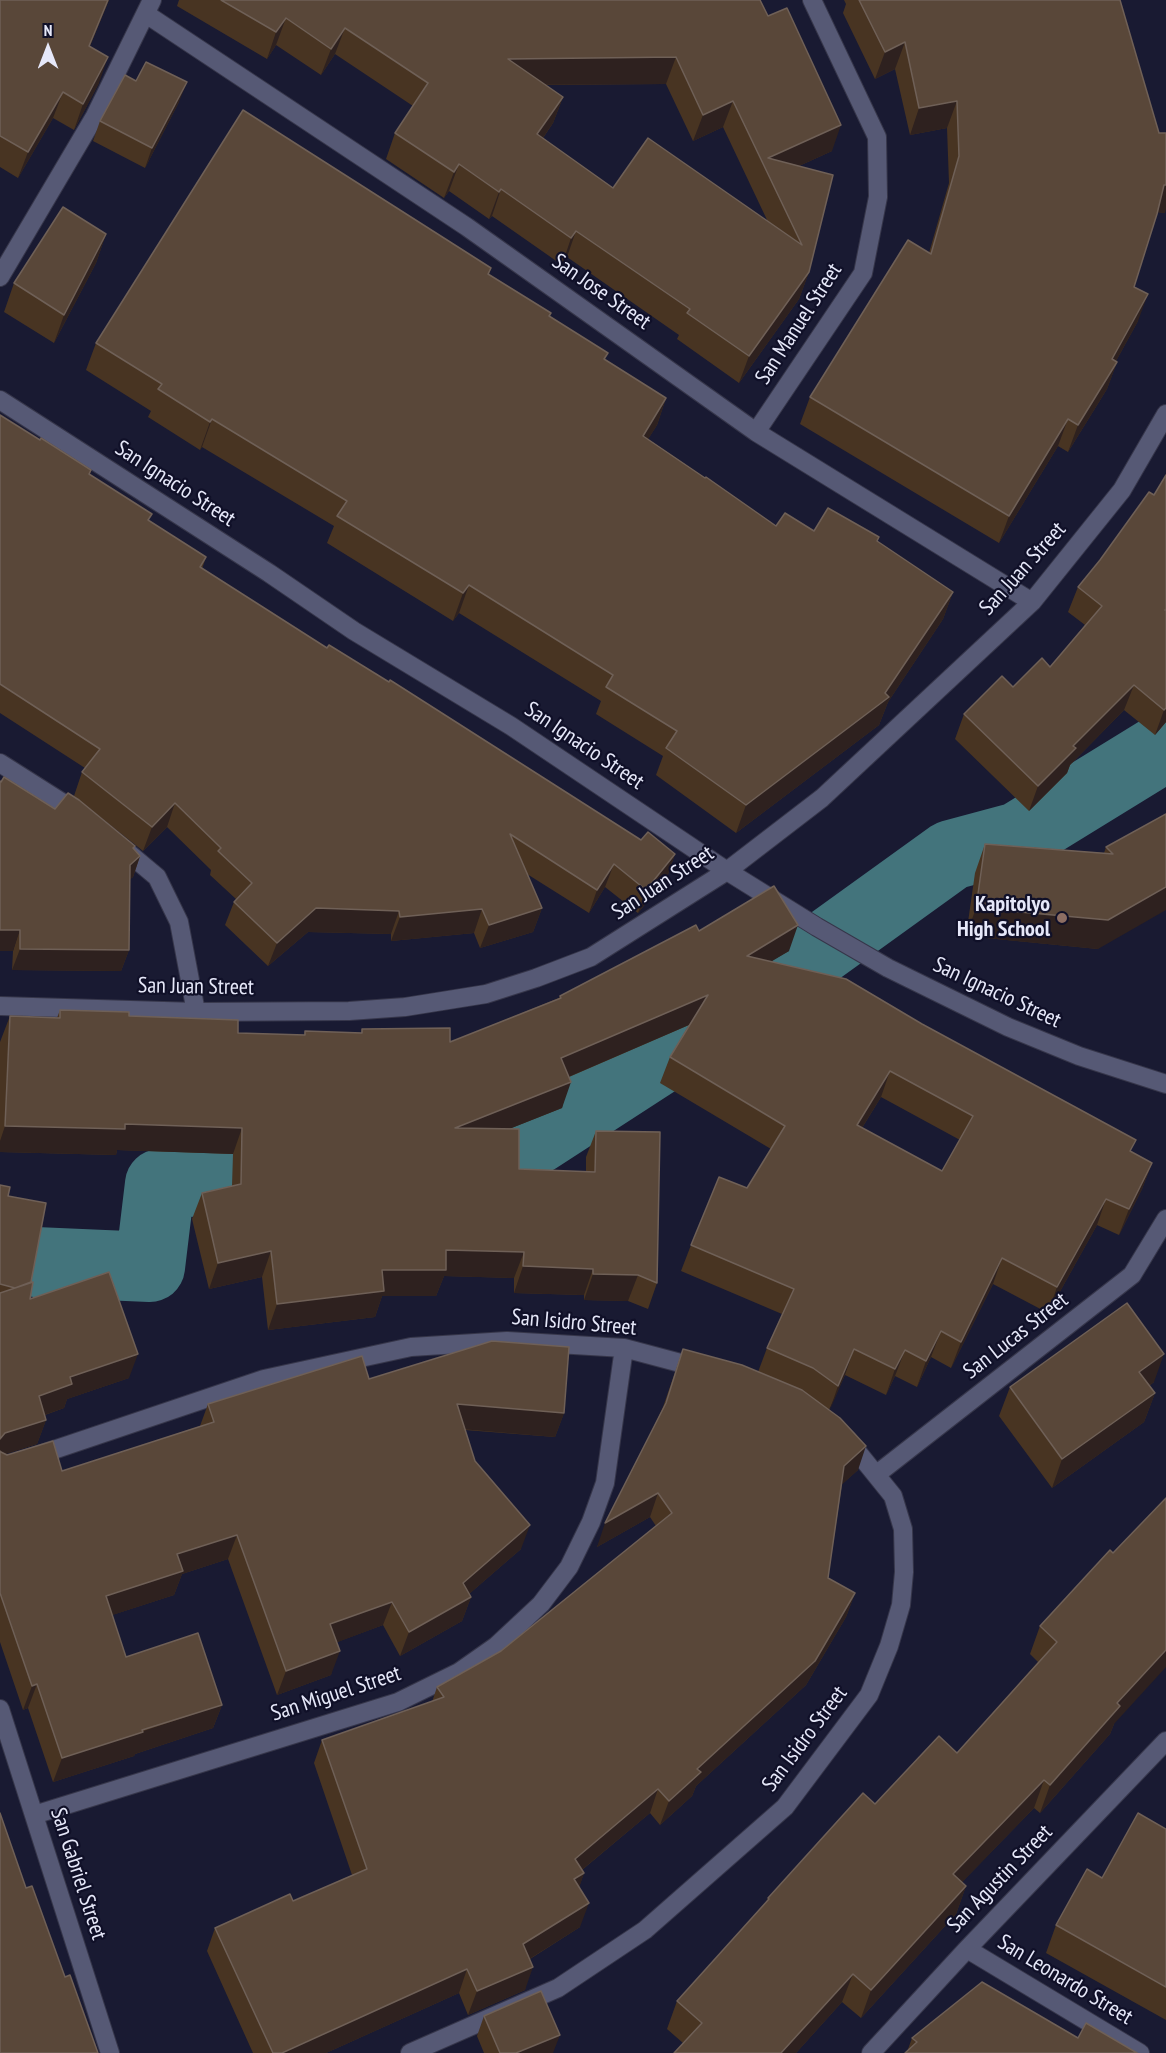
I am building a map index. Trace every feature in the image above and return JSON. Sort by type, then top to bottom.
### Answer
[{"type":"street","name":"San Manuel Street","points":[[756,432],[863,273],[878,197],[877,137],[812,0]]},
{"type":"street","name":"San Jose Street","points":[[149,7],[467,227],[756,432],[1032,602]]},
{"type":"street","points":[[0,277],[95,116],[149,7]]},
{"type":"street","name":"San Ignacio Street","points":[[0,400],[259,566],[354,630],[511,726],[727,871],[817,927],[888,968],[1008,1028],[1055,1048],[1166,1084]]},
{"type":"street","name":"San Juan Street","points":[[0,1006],[196,1012],[349,1011],[405,1007],[486,994],[591,957],[727,871],[822,798],[1032,602],[1122,490],[1166,414]]},
{"type":"street","points":[[0,763],[78,812],[157,877],[179,922],[196,1012]]},
{"type":"street","name":"San Lucas Street","points":[[877,1474],[1132,1275],[1166,1219]]},
{"type":"street","name":"San Isidro Street","points":[[0,1468],[264,1379],[411,1347],[507,1341],[624,1348],[715,1372]]},
{"type":"street","name":"San Miguel Street","points":[[34,1815],[398,1702],[459,1672],[496,1646],[541,1604],[569,1567],[591,1522],[605,1484],[624,1348]]},
{"type":"street","name":"San Isidro Street","points":[[410,2053],[558,1988],[645,1930],[785,1807],[869,1695],[889,1646],[901,1605],[904,1572],[903,1529],[893,1497],[877,1474],[848,1440],[832,1428]]},
{"type":"street","name":"San Gabriel Street","points":[[0,1709],[110,2053]]},
{"type":"street","name":"San Agustin Street","points":[[871,2053],[1166,1741]]},
{"type":"street","name":"San Leonardo Street","points":[[967,1949],[1140,2053]]},
{"type":"building","points":[[0,0],[108,0],[89,46],[108,57],[83,104],[63,92],[28,152],[0,136]]},
{"type":"building","points":[[221,0],[760,0],[768,16],[787,8],[841,125],[768,158],[833,175],[809,272],[749,356],[687,313],[690,309],[576,231],[571,238],[501,189],[499,192],[459,164],[454,172],[395,133],[428,83],[345,28],[331,49],[286,18],[276,32]],"holes":[[[676,57],[703,115],[733,101],[802,245],[648,138],[613,188],[537,134],[563,97],[508,59]]]},
{"type":"building","points":[[859,0],[1120,0],[1159,133],[1166,133],[1166,185],[1164,185],[1134,287],[1148,294],[1112,359],[1117,362],[1078,425],[1068,419],[1009,516],[810,397],[908,240],[931,254],[959,156],[957,101],[919,108],[905,42],[885,52]]},
{"type":"building","points":[[146,62],[187,82],[152,148],[100,121],[125,75],[136,81]]},
{"type":"building","points":[[243,110],[491,268],[488,274],[551,313],[549,316],[608,353],[604,359],[666,398],[643,436],[776,526],[785,513],[814,531],[828,508],[879,537],[877,541],[953,592],[885,693],[889,697],[746,805],[666,748],[677,731],[606,687],[613,675],[469,585],[463,593],[337,516],[347,501],[212,419],[210,422],[158,389],[162,384],[96,343]]},
{"type":"building","points":[[63,207],[106,234],[64,315],[14,283]]},
{"type":"building","points":[[0,415],[91,470],[89,474],[152,514],[148,520],[206,557],[200,567],[327,648],[329,645],[389,682],[390,680],[641,840],[648,832],[675,854],[646,890],[614,864],[597,890],[510,834],[542,908],[489,925],[482,909],[400,917],[399,911],[316,908],[277,943],[234,902],[252,883],[218,851],[221,848],[175,803],[152,827],[82,772],[100,749],[0,684]]},
{"type":"building","points":[[1166,475],[1166,708],[1164,710],[1134,685],[1073,746],[1076,748],[1038,786],[964,714],[1002,676],[1013,687],[1042,658],[1050,667],[1102,606],[1078,587],[1149,492],[1154,495]]},
{"type":"building","points":[[4,777],[55,809],[68,793],[135,846],[133,848],[140,856],[130,865],[129,950],[20,949],[20,930],[0,930],[0,781]]},
{"type":"building","points":[[1166,814],[1166,887],[1108,920],[976,908],[985,844],[1113,854],[1106,847]]},
{"type":"building","points":[[774,886],[798,925],[747,956],[846,979],[922,1024],[1136,1140],[1130,1151],[1152,1163],[1129,1209],[1106,1199],[1057,1287],[1002,1258],[961,1342],[941,1331],[926,1361],[905,1350],[895,1369],[854,1349],[838,1386],[813,1368],[767,1348],[794,1289],[691,1245],[719,1177],[747,1188],[785,1126],[670,1057],[708,995],[561,1058],[571,1082],[455,1128],[519,1129],[519,1169],[595,1172],[596,1131],[660,1132],[657,1283],[638,1275],[593,1274],[593,1269],[523,1266],[524,1252],[446,1250],[446,1270],[382,1270],[384,1291],[277,1304],[271,1251],[218,1263],[202,1193],[241,1184],[242,1128],[125,1124],[125,1129],[5,1126],[10,1016],[60,1018],[60,1010],[129,1012],[129,1016],[238,1020],[238,1033],[305,1035],[305,1031],[362,1033],[362,1029],[450,1028],[450,1042],[561,998],[560,996],[696,925],[699,931]],"holes":[[[890,1071],[973,1116],[942,1171],[857,1125]]]},
{"type":"building","points":[[0,1185],[10,1187],[8,1196],[46,1203],[31,1282],[15,1288],[0,1284]]},
{"type":"building","points":[[109,1272],[138,1354],[70,1377],[72,1384],[39,1396],[46,1420],[5,1433],[0,1439],[0,1293],[33,1282],[30,1299]]},
{"type":"building","points":[[1127,1303],[1164,1354],[1139,1372],[1155,1393],[1062,1459],[1010,1387]]},
{"type":"building","points":[[492,1341],[569,1347],[564,1413],[457,1404],[475,1461],[530,1525],[463,1583],[471,1597],[409,1632],[392,1602],[330,1624],[340,1651],[286,1671],[237,1535],[177,1554],[183,1571],[106,1596],[126,1657],[198,1633],[222,1705],[62,1758],[37,1684],[32,1686],[0,1593],[0,1451],[7,1455],[53,1441],[62,1471],[214,1422],[208,1404],[362,1356],[369,1379]]},
{"type":"building","points":[[683,1349],[742,1365],[802,1390],[840,1418],[866,1446],[844,1466],[828,1578],[855,1593],[815,1661],[697,1769],[701,1772],[669,1801],[658,1789],[575,1859],[584,1873],[574,1879],[589,1903],[523,1944],[533,1967],[477,1991],[467,1969],[282,2053],[273,2053],[215,1928],[290,1894],[293,1901],[367,1869],[322,1740],[444,1697],[437,1687],[501,1651],[672,1513],[658,1493],[605,1523],[666,1403]]},
{"type":"building","points":[[1166,1498],[1166,1650],[1117,1703],[1120,1706],[1050,1785],[1044,1780],[953,1874],[966,1886],[871,1990],[853,1974],[781,2053],[674,2053],[702,2023],[677,2001],[768,1898],[863,1793],[875,1804],[939,1736],[957,1753],[1057,1642],[1040,1626],[1110,1550],[1113,1553]]},
{"type":"building","points":[[0,1813],[26,1888],[32,1886],[65,1977],[70,1975],[98,2053],[0,2053]]},
{"type":"building","points":[[1138,1813],[1166,1829],[1166,1987],[1056,1925],[1087,1869],[1102,1878]]},
{"type":"building","points":[[982,1982],[1078,2038],[1086,2023],[1137,2053],[905,2053],[917,2042],[912,2038]]},
{"type":"building","points":[[541,1991],[560,2035],[516,2053],[500,2053],[484,2016]]},
{"type":"waterway","points":[[422,1150],[537,1139],[736,1010],[951,855],[1018,837],[1166,746]]},
{"type":"waterway","points":[[0,1254],[35,1262],[150,1267],[160,1184],[329,1174]]},
{"type":"place","name":"Kapitolyo High School","points":[[1062,918]]}]
